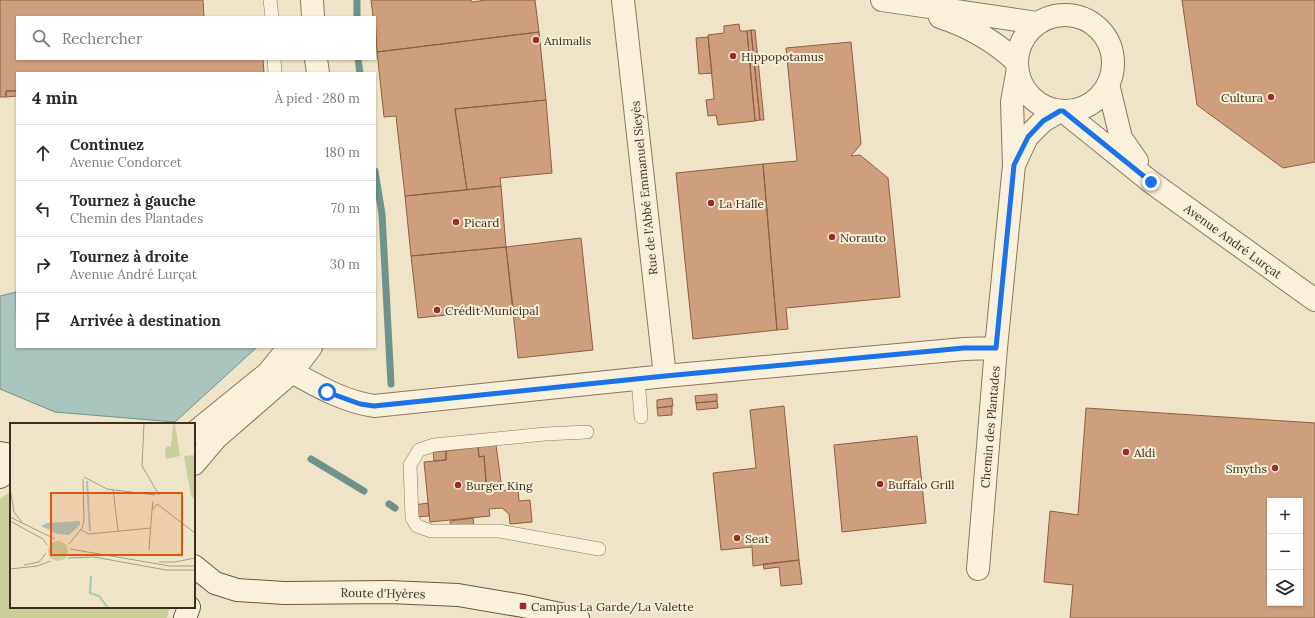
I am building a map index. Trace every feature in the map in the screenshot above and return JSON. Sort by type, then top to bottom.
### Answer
[{"type":"street","points":[[298,0],[299,16]]},
{"type":"street","points":[[312,0],[313,16]]},
{"type":"street","name":"Rue de l'Abbé Emmanuel Sieyès","points":[[623,0],[665,376]]},
{"type":"street","points":[[1064,0],[1079,16],[1094,24],[1105,36],[1112,52],[1113,68],[1108,84],[1100,95],[1090,104],[1077,109],[1062,111],[1046,107],[1033,99],[1023,88],[1017,68],[1019,46],[1026,33],[1037,23],[1050,16],[1064,14],[1079,16]]},
{"type":"street","points":[[891,1],[983,7],[1037,23]]},
{"type":"street","points":[[891,1],[960,24],[1000,48],[1017,68]]},
{"type":"street","points":[[302,60],[303,72]]},
{"type":"street","points":[[316,60],[318,72]]},
{"type":"street","name":"Chemin des Plantades","points":[[978,569],[996,348],[1014,165],[1012,102],[1017,68]]},
{"type":"street","name":"Avenue André Lurçat","points":[[1108,84],[1121,138],[1151,182]]},
{"type":"street","name":"Chemin des Plantades","points":[[1014,165],[1028,137],[1043,121],[1062,111]]},
{"type":"street","name":"Avenue André Lurçat","points":[[1062,111],[1151,182],[1315,300]]},
{"type":"street","points":[[195,432],[268,373],[288,348]]},
{"type":"street","points":[[195,463],[216,438],[292,372],[310,348]]},
{"type":"street","points":[[292,372],[327,392],[360,404],[374,406],[665,376],[964,348],[996,348]]},
{"type":"street","points":[[0,453],[10,455]]},
{"type":"street","points":[[0,477],[10,471]]},
{"type":"street","name":"Route d'Hyères","points":[[195,567],[215,583],[237,590],[284,592],[389,592],[458,595],[523,606],[578,618]]},
{"type":"street","points":[[185,618],[189,608]]},
{"type":"lane","points":[[270,0],[272,16]]},
{"type":"lane","points":[[274,60],[275,72]]},
{"type":"lane","points":[[638,379],[641,417]]},
{"type":"lane","points":[[587,432],[545,434],[434,445],[419,450],[410,465],[412,518],[417,526],[430,531],[499,531],[599,549]]},
{"type":"green space","points":[[10,492],[10,608],[170,608],[167,618],[0,618],[0,499]]},
{"type":"water","points":[[16,292],[16,348],[256,348],[175,422],[55,412],[0,389],[0,296]]},
{"type":"building","points":[[0,0],[203,0],[204,16],[16,16],[16,60],[263,60],[264,72],[16,72],[16,91],[6,91],[6,97],[0,97]]},
{"type":"building","points":[[371,0],[471,0],[472,2],[486,0],[535,0],[539,32],[377,52],[376,16],[373,16]]},
{"type":"building","points":[[1182,0],[1315,0],[1315,162],[1283,168],[1197,105]]},
{"type":"building","points":[[739,24],[740,31],[747,31],[755,121],[718,125],[716,115],[708,116],[706,100],[714,99],[708,35],[724,33],[724,26]]},
{"type":"building","points":[[751,30],[755,30],[764,120],[760,120]]},
{"type":"building","points":[[751,30],[760,120],[755,121],[747,31]]},
{"type":"building","points":[[539,32],[546,100],[455,109],[467,190],[405,196],[396,116],[384,117],[377,52]]},
{"type":"building","points":[[708,37],[712,73],[699,74],[696,38]]},
{"type":"building","name":"Norauto","points":[[851,42],[861,144],[851,156],[860,155],[888,178],[900,297],[786,308],[788,329],[777,330],[763,164],[797,161],[786,48]]},
{"type":"building","points":[[6,91],[16,91],[16,96],[6,97]]},
{"type":"building","points":[[546,100],[552,173],[500,178],[501,186],[467,190],[455,109]]},
{"type":"building","points":[[763,164],[777,330],[693,339],[676,173]]},
{"type":"building","points":[[501,186],[506,247],[411,256],[405,196]]},
{"type":"building","points":[[581,238],[593,350],[518,358],[506,247]]},
{"type":"building","points":[[506,247],[513,308],[418,318],[411,256]]},
{"type":"building","points":[[717,394],[717,401],[696,403],[695,396]]},
{"type":"building","points":[[672,398],[673,406],[657,408],[657,400]]},
{"type":"building","points":[[717,401],[718,408],[697,410],[696,403]]},
{"type":"building","points":[[672,406],[672,415],[658,416],[657,408]]},
{"type":"building","points":[[784,406],[799,560],[753,566],[752,547],[721,550],[713,473],[756,468],[750,410]]},
{"type":"building","points":[[1086,408],[1315,423],[1315,618],[1070,618],[1073,585],[1044,582],[1050,511],[1078,515]]},
{"type":"building","name":"Buffalo Grill","points":[[917,436],[926,523],[842,532],[834,445]]},
{"type":"building","points":[[496,445],[501,482],[486,484],[484,456],[479,457],[478,447]]},
{"type":"building","points":[[478,447],[479,457],[484,456],[487,492],[518,489],[519,501],[530,500],[532,522],[510,524],[509,514],[502,508],[489,509],[490,516],[430,522],[424,462],[446,460],[446,451]]},
{"type":"building","points":[[446,451],[446,460],[434,461],[433,452]]},
{"type":"building","points":[[428,503],[429,516],[415,517],[414,505]]},
{"type":"building","points":[[473,518],[474,529],[451,530],[450,521]]},
{"type":"building","points":[[799,560],[802,584],[781,586],[779,567],[764,569],[763,564]]},
{"type":"waterway","points":[[357,0],[357,16]]},
{"type":"waterway","points":[[358,60],[360,72]]},
{"type":"waterway","points":[[376,177],[382,214],[391,384]]},
{"type":"waterway","points":[[311,459],[364,491]]},
{"type":"waterway","points":[[389,504],[395,508]]},
{"type":"place","name":"Animalis","points":[[536,40]]},
{"type":"place","name":"Hippopotamus","points":[[733,56]]},
{"type":"place","name":"Cultura","points":[[1271,97]]},
{"type":"place","name":"La Halle","points":[[711,203]]},
{"type":"place","name":"Picard","points":[[456,222]]},
{"type":"place","name":"Norauto","points":[[832,237]]},
{"type":"place","name":"Crédit Municipal","points":[[437,310]]},
{"type":"place","name":"Aldi","points":[[1126,452]]},
{"type":"place","name":"Smyths","points":[[1275,468]]},
{"type":"place","name":"Buffalo Grill","points":[[880,484]]},
{"type":"place","name":"Burger King","points":[[458,485]]},
{"type":"place","name":"Seat","points":[[737,538]]},
{"type":"place","name":"Campus La Garde/La Valette","points":[[523,606]]},
{"type":"route","points":[[327,392],[360,404],[374,406],[665,376],[964,348],[996,348],[1014,165],[1028,137],[1043,121],[1060,111],[1063,111],[1151,182]]}]
